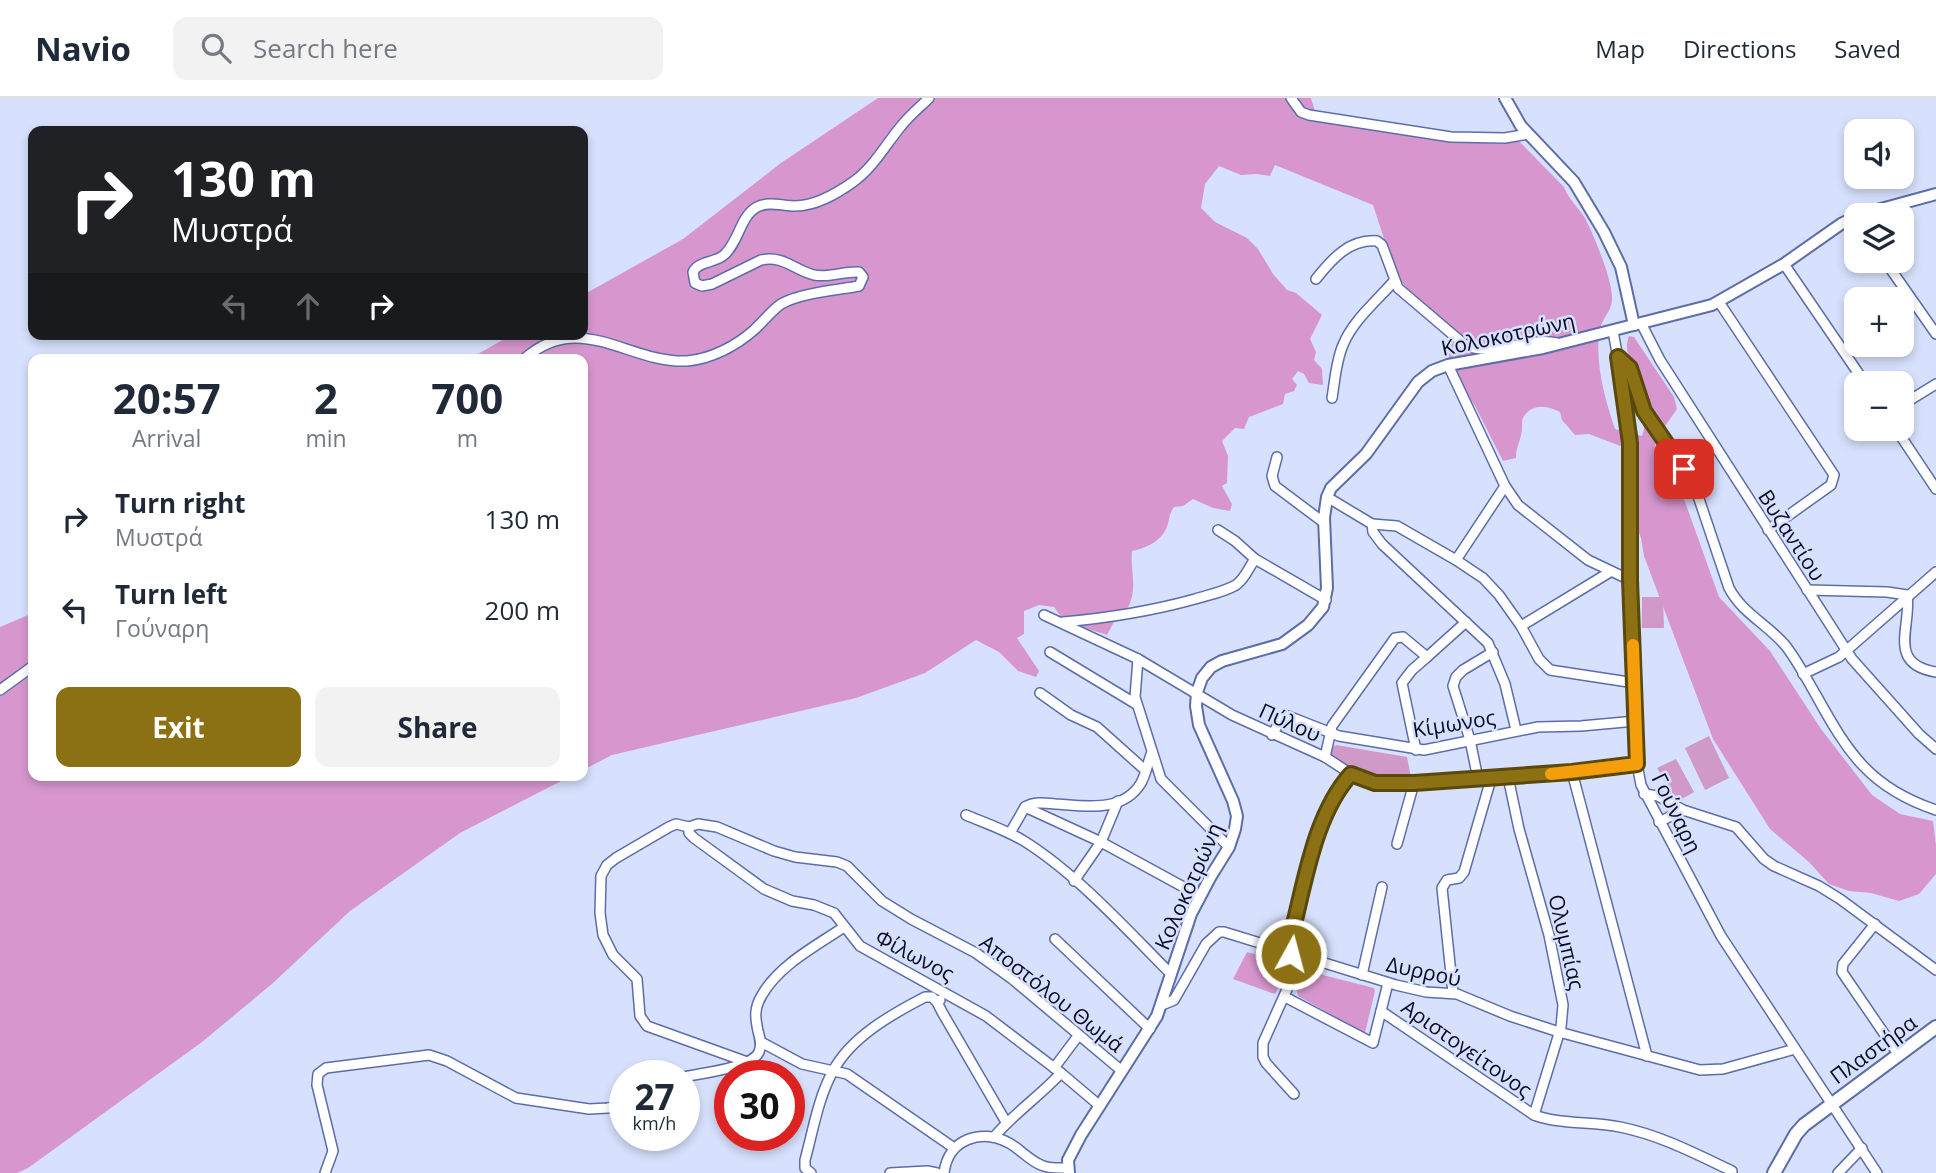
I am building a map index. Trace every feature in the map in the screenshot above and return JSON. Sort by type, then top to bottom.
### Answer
[{"type":"main road","name":"Πλαστήρα","points":[[1774,1173],[1796,1134],[1813,1116],[1936,1027]]},
{"type":"street","points":[[588,338],[598,339],[652,359],[698,359],[723,351],[751,333],[784,303],[859,286],[863,277],[859,272],[814,275],[785,261],[769,258],[707,285],[695,283],[693,272],[698,266],[718,259],[731,248],[745,221],[756,207],[808,205],[835,195],[857,179],[870,167],[902,125],[929,98]]},
{"type":"street","points":[[1291,98],[1301,112],[1309,115],[1436,136],[1497,138],[1528,134]]},
{"type":"street","points":[[1505,98],[1528,134],[1574,182],[1609,241],[1627,284],[1638,324]]},
{"type":"street","name":"Κολοκοτρώνη","points":[[1905,203],[1936,194]]},
{"type":"street","name":"Κολοκοτρώνη","points":[[1327,497],[1336,482],[1366,454],[1422,378],[1448,365],[1613,331],[1719,302],[1844,225]]},
{"type":"street","points":[[1316,279],[1339,252],[1373,241],[1381,245],[1394,281],[1405,295],[1447,332],[1470,347],[1493,350],[1545,340],[1559,343]]},
{"type":"street","points":[[1784,264],[1857,371]]},
{"type":"street","points":[[1893,273],[1936,334]]},
{"type":"street","points":[[1332,398],[1339,358],[1346,337],[1394,281]]},
{"type":"street","points":[[1719,302],[1834,475],[1831,485],[1768,530]]},
{"type":"street","name":"Βυζαντίου","points":[[1638,324],[1846,650],[1887,700],[1936,749]]},
{"type":"street","name":"Γούναρη","points":[[1613,331],[1630,443],[1630,580],[1637,764],[1644,794],[1721,936],[1877,1173]]},
{"type":"street","points":[[530,354],[555,342],[570,340]]},
{"type":"street","points":[[1618,357],[1630,368],[1644,411],[1684,469],[1698,496],[1731,592],[1756,620],[1780,640],[1837,732],[1870,775],[1908,800],[1936,810]]},
{"type":"street","points":[[1448,365],[1505,486],[1528,514],[1588,560],[1630,580]]},
{"type":"street","points":[[1914,398],[1936,384]]},
{"type":"street","points":[[1904,441],[1936,489]]},
{"type":"street","points":[[1277,457],[1272,476],[1275,486],[1324,522]]},
{"type":"street","points":[[1456,560],[1505,486]]},
{"type":"street","points":[[1197,692],[1202,678],[1211,667],[1222,661],[1282,644],[1308,625],[1322,609],[1326,600],[1324,522],[1327,497],[1372,524],[1397,526],[1456,560],[1488,583],[1521,626],[1539,659],[1550,670],[1635,683]]},
{"type":"street","points":[[1372,524],[1373,532],[1382,544],[1484,638],[1493,652],[1505,684],[1516,730]]},
{"type":"street","points":[[1217,530],[1235,541],[1255,559],[1326,600]]},
{"type":"street","points":[[1061,622],[1100,619],[1144,611],[1209,595],[1230,588],[1241,580],[1255,559]]},
{"type":"street","points":[[1521,626],[1610,572]]},
{"type":"street","points":[[1803,674],[1832,661],[1936,572]]},
{"type":"street","points":[[1807,590],[1907,595]]},
{"type":"street","points":[[1907,595],[1903,637],[1905,650],[1920,667],[1936,671]]},
{"type":"street","name":"Πύλου","points":[[1044,615],[1138,659],[1272,735],[1325,757],[1351,774],[1375,783],[1491,779],[1637,764]]},
{"type":"street","points":[[1416,750],[1402,683],[1412,670],[1466,622]]},
{"type":"street","points":[[1325,757],[1329,733],[1337,718],[1395,638],[1403,637],[1427,657]]},
{"type":"street","points":[[1050,652],[1136,704]]},
{"type":"street","points":[[1478,779],[1470,740],[1454,692],[1454,682],[1463,670],[1493,652]]},
{"type":"street","points":[[1138,659],[1134,689],[1136,704],[1161,779],[1230,847]]},
{"type":"street","points":[[0,690],[28,670]]},
{"type":"street","points":[[1040,692],[1071,715],[1097,727],[1145,769]]},
{"type":"street","name":"Κολοκοτρώνη","points":[[1068,1170],[1073,1149],[1150,1029],[1162,1005],[1200,896],[1230,847],[1236,825],[1237,811],[1199,725],[1197,692]]},
{"type":"street","name":"Κίμωνος","points":[[1272,735],[1282,718],[1291,717],[1329,733],[1424,750],[1544,726],[1636,721]]},
{"type":"street","points":[[1010,833],[1029,804],[1093,807],[1118,801],[1138,786],[1152,752]]},
{"type":"street","points":[[1572,772],[1647,1056]]},
{"type":"street","points":[[1294,1094],[1266,1063],[1262,1050],[1289,983],[1291,936],[1320,827],[1332,800],[1351,774]]},
{"type":"street","name":"Ολυμπίας","points":[[1508,777],[1519,829],[1556,965],[1563,1005],[1559,1032],[1534,1115]]},
{"type":"street","points":[[1453,993],[1442,888],[1447,880],[1459,878],[1464,872],[1491,779]]},
{"type":"street","points":[[1397,844],[1414,783]]},
{"type":"street","points":[[1644,794],[1658,796],[1683,810],[1736,827],[1764,859],[1819,886],[1936,970]]},
{"type":"street","points":[[1074,881],[1101,842],[1118,801]]},
{"type":"street","points":[[1025,807],[1101,842],[1200,896]]},
{"type":"street","points":[[1659,822],[1683,810]]},
{"type":"street","points":[[966,815],[1010,833],[1037,850],[1074,881],[1171,974]]},
{"type":"street","points":[[693,826],[676,824],[669,827],[625,851],[607,865],[599,884],[603,935],[613,955],[637,979],[643,1023],[742,1060]]},
{"type":"street","name":"Φίλωνος","points":[[693,826],[689,833],[694,838],[764,889],[792,901],[831,912],[862,948],[986,1016],[1058,1070],[1100,1106]]},
{"type":"street","name":"Αποστόλου Θωμά","points":[[693,826],[723,829],[774,851],[847,866],[882,901],[976,953],[1011,978],[1122,1071]]},
{"type":"street","points":[[1362,975],[1382,887]]},
{"type":"street","points":[[1875,924],[1843,964],[1842,972],[1898,1054]]},
{"type":"street","points":[[750,1060],[757,1055],[761,1042],[755,1012],[764,991],[790,965],[844,927]]},
{"type":"street","name":"Δυρρού","points":[[1162,1005],[1174,1000],[1206,944],[1219,932],[1233,933],[1291,954],[1388,983],[1426,992],[1453,993],[1559,1032],[1711,1071],[1795,1049]]},
{"type":"street","points":[[1055,939],[1150,1029]]},
{"type":"street","points":[[1289,983],[1299,978],[1315,961]]},
{"type":"street","points":[[1284,997],[1373,1043],[1388,983]]},
{"type":"street","points":[[937,1002],[947,993]]},
{"type":"street","points":[[808,1169],[818,1112],[833,1070],[857,1041],[927,996],[937,1002],[1006,1122]]},
{"type":"street","name":"Αριστογείτονος","points":[[1381,1011],[1534,1115],[1637,1131],[1676,1145],[1732,1171]]},
{"type":"street","points":[[994,1137],[1006,1122],[1045,1089],[1078,1036]]},
{"type":"street","points":[[761,1042],[802,1063],[852,1077],[954,1149]]},
{"type":"street","points":[[325,1173],[334,1151],[317,1085],[318,1074],[326,1068],[429,1055],[447,1061],[506,1094],[527,1100],[599,1110],[609,1108]]},
{"type":"street","points":[[943,1173],[946,1161],[954,1149],[971,1138],[994,1137],[1011,1144],[1041,1165],[1068,1170]]},
{"type":"street","points":[[1838,1173],[1862,1148]]},
{"type":"street","points":[[890,1173],[937,1173]]},
{"type":"shaded area","points":[[878,98],[1311,98],[1318,121],[1444,141],[1501,144],[1517,139],[1564,187],[1585,218],[1606,270],[1612,300],[1600,329],[1598,354],[1604,393],[1615,429],[1642,436],[1644,426],[1643,408],[1636,382],[1637,364],[1627,351],[1629,336],[1634,337],[1674,397],[1677,409],[1656,439],[1654,452],[1669,464],[1678,482],[1719,597],[1770,651],[1821,729],[1872,795],[1900,814],[1933,821],[1936,874],[1919,894],[1899,901],[1871,893],[1849,891],[1829,884],[1809,862],[1770,829],[1713,739],[1644,556],[1635,522],[1639,509],[1632,484],[1631,450],[1589,434],[1575,435],[1562,420],[1560,412],[1540,407],[1530,410],[1523,418],[1516,458],[1503,461],[1454,367],[1446,362],[1445,354],[1451,341],[1459,337],[1400,280],[1373,205],[1275,165],[1270,176],[1241,175],[1219,166],[1205,184],[1201,208],[1215,222],[1247,238],[1287,290],[1296,293],[1322,315],[1310,339],[1316,352],[1314,360],[1322,369],[1323,385],[1309,383],[1304,374],[1298,371],[1292,379],[1297,385],[1294,391],[1285,394],[1283,404],[1249,417],[1244,429],[1235,428],[1222,441],[1228,456],[1227,483],[1222,486],[1232,504],[1230,511],[1213,508],[1193,499],[1183,506],[1174,507],[1160,538],[1146,547],[1132,551],[1132,597],[1107,635],[1064,621],[1054,607],[1039,605],[1024,611],[1024,634],[1017,638],[1039,671],[1036,677],[1018,671],[999,652],[976,640],[925,673],[856,698],[612,755],[588,767],[588,354],[478,354],[502,340],[588,340],[588,292],[683,239],[781,163]]},
{"type":"shaded area","points":[[1642,597],[1663,597],[1664,628],[1642,628]]},
{"type":"shaded area","points":[[28,615],[28,781],[561,781],[460,833],[350,911],[273,983],[202,1042],[28,1168],[17,1173],[0,1173],[0,627]]},
{"type":"shaded area","points":[[1709,736],[1729,778],[1705,790],[1685,748]]},
{"type":"shaded area","points":[[1336,745],[1407,757],[1411,777],[1375,777],[1334,760],[1332,748]]},
{"type":"shaded area","points":[[1676,759],[1694,792],[1677,802],[1657,768]]},
{"type":"shaded area","points":[[1247,952],[1279,961],[1281,982],[1275,994],[1233,979]]},
{"type":"shaded area","points":[[1315,973],[1374,988],[1365,1033],[1298,996],[1297,990]]},
{"type":"slow traffic","points":[[1551,774],[1637,764],[1633,645]]},
{"type":"route","points":[[1291,954],[1290,940],[1320,827],[1332,800],[1351,774],[1375,783],[1414,783],[1491,779],[1637,764],[1630,580],[1630,443],[1618,357],[1630,368],[1644,411],[1684,469]]}]
